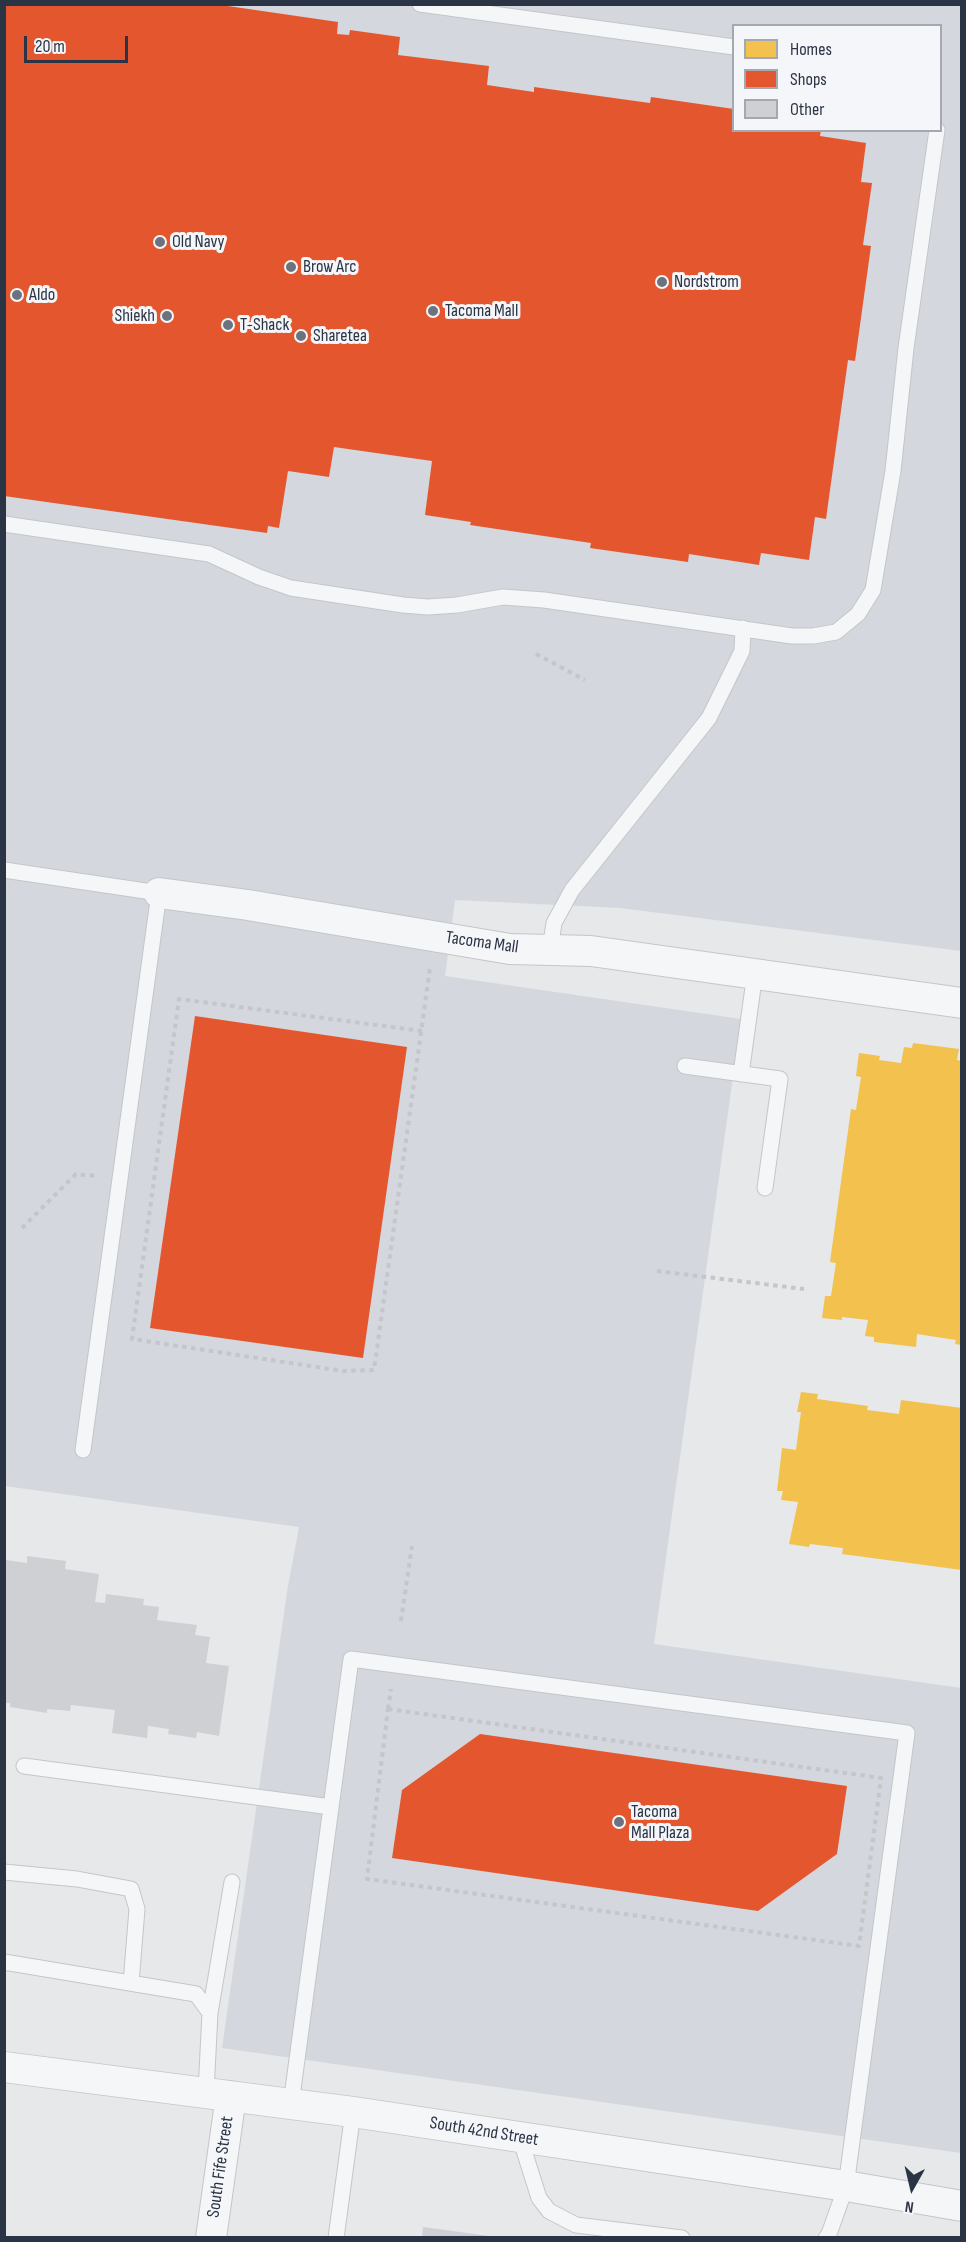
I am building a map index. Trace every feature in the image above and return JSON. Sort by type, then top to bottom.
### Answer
[{"type":"street","name":"Tacoma Mall","points":[[159,893],[249,905],[510,949],[591,951],[962,1003]]},
{"type":"street","name":"South 42nd Street","points":[[4,2067],[353,2112],[846,2186],[962,2206]]},
{"type":"street","name":"South Fife Street","points":[[211,2238],[218,2094]]},
{"type":"lane","points":[[420,4],[732,47]]},
{"type":"lane","points":[[4,524],[209,555],[291,588],[403,605],[428,607],[457,605],[503,597],[544,600],[792,636],[813,636],[836,632],[858,614],[873,590],[893,471],[906,348],[937,132]]},
{"type":"lane","points":[[550,949],[554,923],[572,890],[709,718],[742,651],[743,628]]},
{"type":"lane","name":"Tacoma Mall","points":[[4,870],[159,893]]},
{"type":"lane","points":[[83,1450],[159,893]]},
{"type":"lane","points":[[741,1074],[755,973]]},
{"type":"lane","points":[[685,1066],[780,1079],[765,1188]]},
{"type":"lane","points":[[291,2104],[351,1659],[907,1733],[846,2186],[826,2238]]},
{"type":"lane","points":[[24,1766],[331,1807]]},
{"type":"lane","points":[[4,1872],[77,1879],[131,1889],[137,1909],[131,1983]]},
{"type":"lane","points":[[218,2094],[210,2013],[232,1882]]},
{"type":"lane","points":[[4,1962],[196,1994],[210,2013]]},
{"type":"lane","points":[[336,2238],[353,2112]]},
{"type":"lane","points":[[520,2138],[539,2198],[549,2211],[576,2224],[682,2238]]},
{"type":"path","points":[[536,654],[585,680]]},
{"type":"path","points":[[422,1031],[179,999],[132,1338],[343,1371],[374,1370],[431,968]]},
{"type":"path","points":[[22,1228],[76,1174],[153,1184]]},
{"type":"path","points":[[657,1271],[804,1288]]},
{"type":"path","points":[[401,1621],[412,1546]]},
{"type":"path","points":[[388,1709],[881,1778],[859,1946],[367,1879],[388,1709],[391,1686]]},
{"type":"shaded area","points":[[5,5],[961,5],[961,951],[620,908],[455,900],[445,976],[741,1019],[654,1644],[961,1688],[961,2153],[222,2048],[287,1592],[299,1527],[5,1486]]},
{"type":"building: Homes","points":[[913,1043],[959,1049],[957,1060],[962,1061],[962,1345],[955,1344],[956,1340],[917,1334],[916,1347],[874,1342],[874,1337],[865,1336],[868,1320],[842,1317],[842,1320],[822,1318],[825,1296],[831,1296],[836,1263],[830,1262],[851,1109],[856,1110],[861,1077],[856,1076],[859,1053],[880,1056],[879,1060],[901,1063],[904,1047],[912,1048]]},
{"type":"building: Homes","points":[[801,1392],[818,1394],[817,1399],[868,1406],[867,1410],[899,1414],[901,1400],[962,1408],[962,1570],[842,1554],[843,1548],[789,1544],[798,1502],[781,1500],[783,1491],[777,1491],[782,1448],[796,1450],[801,1412],[797,1412]]},
{"type":"building: Shops","name":"Tacoma Mall","points":[[4,4],[214,4],[338,22],[337,34],[349,35],[350,30],[400,37],[398,55],[489,66],[487,85],[534,92],[534,87],[650,103],[651,97],[732,109],[732,132],[821,132],[820,136],[866,143],[861,182],[872,183],[863,245],[871,246],[855,361],[848,360],[826,519],[815,517],[809,560],[761,553],[759,565],[689,554],[688,562],[590,548],[591,543],[470,525],[471,522],[425,515],[432,461],[334,447],[329,477],[288,471],[279,528],[268,526],[267,533],[4,496]]},
{"type":"building: Shops","points":[[195,1016],[407,1047],[363,1358],[150,1328]]},
{"type":"building: Shops","name":"Tacoma Mall Plaza","points":[[480,1734],[847,1786],[837,1854],[758,1911],[392,1858],[402,1790]]},
{"type":"building: Other","points":[[27,1556],[66,1561],[65,1569],[99,1574],[95,1602],[105,1603],[106,1594],[144,1599],[143,1605],[159,1607],[157,1620],[197,1625],[195,1635],[210,1637],[206,1663],[229,1666],[219,1736],[197,1732],[196,1738],[168,1734],[169,1729],[148,1726],[147,1738],[112,1733],[115,1710],[71,1705],[70,1711],[47,1709],[47,1713],[10,1707],[10,1703],[4,1703],[6,1560],[27,1563]]},
{"type":"building: Other","points":[[423,2227],[489,2236],[489,2238],[422,2238]]},
{"type":"place","name":"Old Navy","points":[[160,242]]},
{"type":"place","name":"Brow Arc","points":[[291,267]]},
{"type":"place","name":"Nordstrom","points":[[662,282]]},
{"type":"place","name":"Aldo","points":[[17,295]]},
{"type":"place","name":"Tacoma Mall","points":[[433,311]]},
{"type":"place","name":"Shiekh","points":[[167,316]]},
{"type":"place","name":"T-Shack","points":[[228,325]]},
{"type":"place","name":"Sharetea","points":[[301,336]]},
{"type":"place","name":"Tacoma Mall Plaza","points":[[619,1822]]}]
